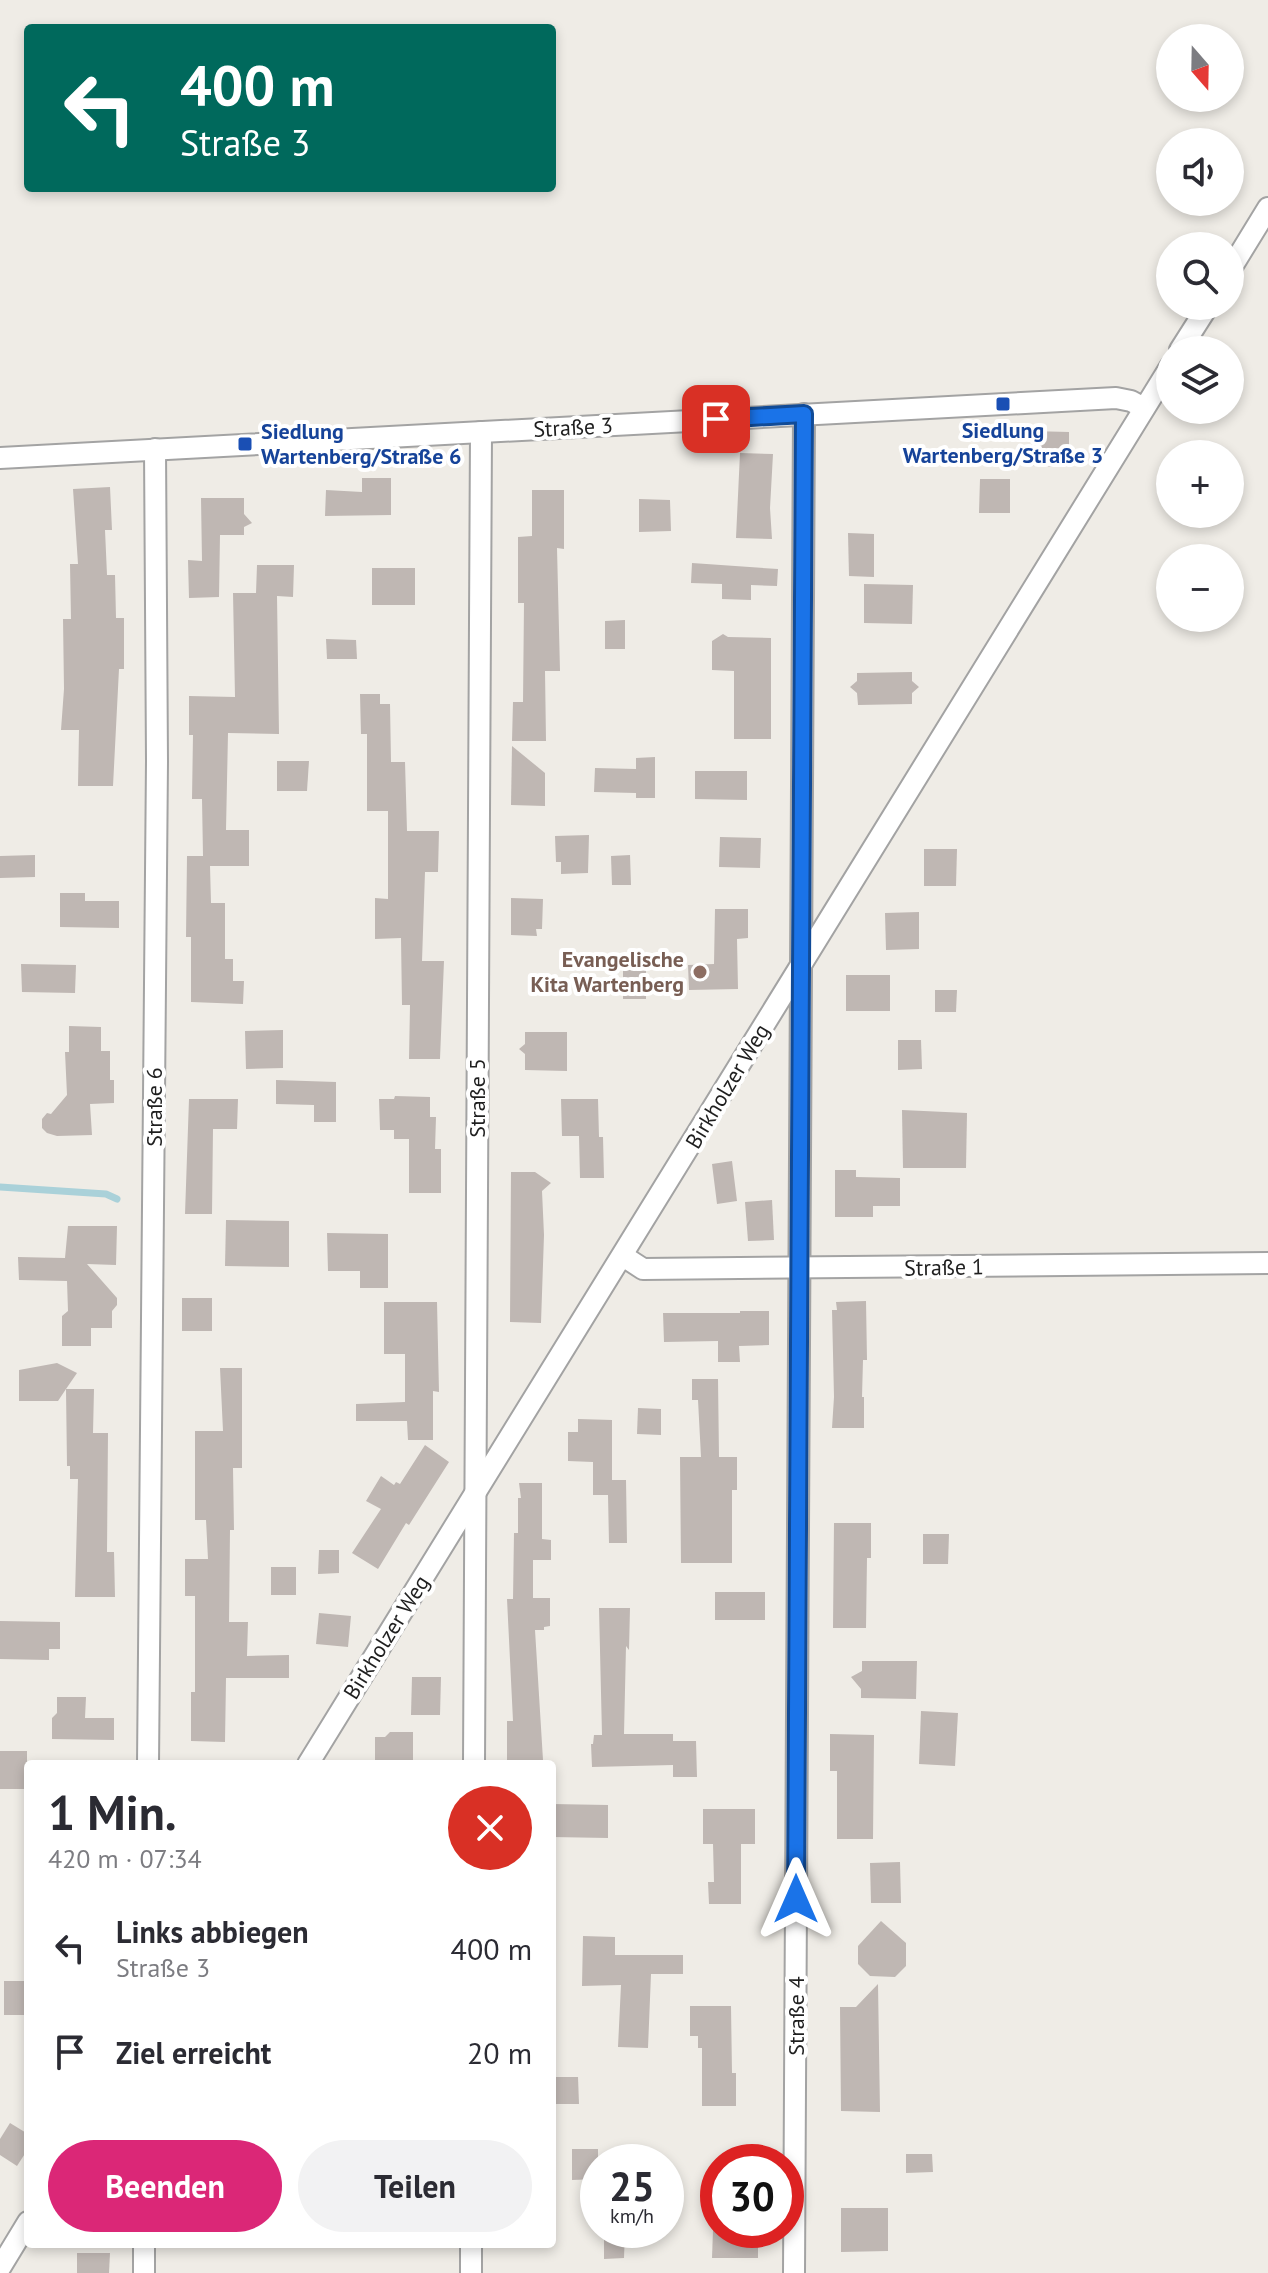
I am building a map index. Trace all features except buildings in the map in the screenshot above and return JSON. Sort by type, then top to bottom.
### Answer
[{"type":"street","points":[[1244,247],[1268,208]]},
{"type":"street","name":"Birkholzer Weg","points":[[310,1760],[1156,389]]},
{"type":"street","name":"Straße 3","points":[[0,458],[1116,398],[1144,408]]},
{"type":"street","name":"Straße 4","points":[[794,2273],[804,414]]},
{"type":"street","name":"Straße 5","points":[[474,1760],[481,432]]},
{"type":"street","name":"Straße 6","points":[[148,1760],[157,761],[155,449]]},
{"type":"street","name":"Straße 1","points":[[623,1256],[643,1269],[1268,1263]]},
{"type":"street","points":[[0,2268],[24,2229]]},
{"type":"street","points":[[144,2248],[144,2273]]},
{"type":"street","points":[[471,2248],[471,2273]]},
{"type":"waterway","points":[[0,1187],[106,1194],[117,1199]]},
{"type":"place","name":"Siedlung Wartenberg/Straße 3","points":[[1003,404]]},
{"type":"place","name":"Siedlung Wartenberg/Straße 6","points":[[245,444]]},
{"type":"place","name":"Evangelische Kita Wartenberg","points":[[700,972]]},
{"type":"route","points":[[716,419],[804,414],[796,1899]]}]
